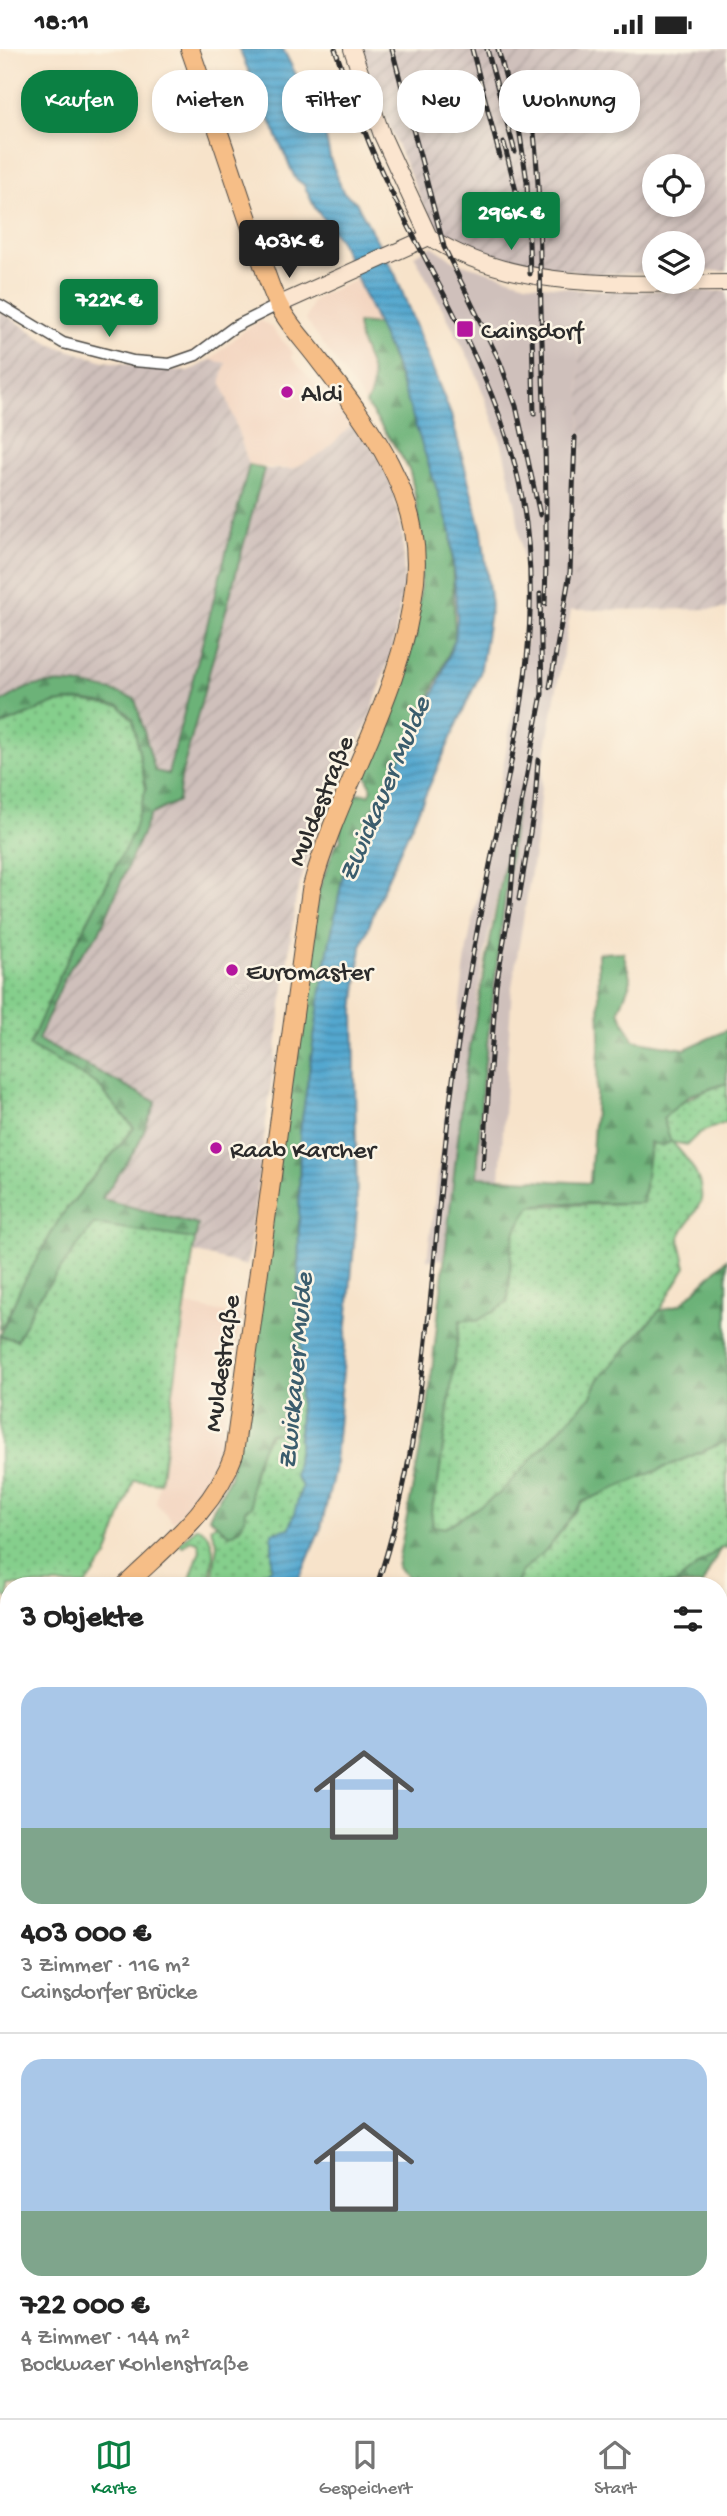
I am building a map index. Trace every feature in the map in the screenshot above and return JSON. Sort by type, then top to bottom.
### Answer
[{"type":"main road","name":"Muldestraße","points":[[134,1577],[211,1500],[227,1475],[234,1454],[311,890],[329,832],[385,705],[405,639],[415,579],[410,516],[397,477],[384,449],[278,305],[190,49]]},
{"type":"main road","points":[[352,49],[382,135],[429,237],[466,257],[530,276],[585,283],[727,283]]},
{"type":"main road","points":[[278,305],[429,237]]},
{"type":"street","points":[[0,305],[63,343],[133,361],[170,365],[196,355],[234,327],[278,305]]},
{"type":"shaded area","points":[[361,49],[727,49],[727,271],[705,272],[705,231],[642,231],[642,273],[591,274],[526,264],[455,242],[431,222],[383,110],[383,70],[369,70]]},
{"type":"shaded area","points":[[432,246],[456,262],[526,283],[577,289],[582,479],[571,610],[543,764],[536,842],[512,987],[500,1180],[476,1177],[482,1085],[515,813],[485,952],[466,1068],[445,1259],[427,1260],[467,948],[526,640],[525,575],[516,507],[502,444],[473,366],[414,255]]},
{"type":"shaded area","points":[[359,279],[379,325],[357,324],[370,361],[374,391],[366,404],[306,320],[313,301],[319,296]]},
{"type":"shaded area","points":[[577,290],[642,290],[642,294],[705,294],[705,291],[727,291],[727,609],[571,610],[582,479]]},
{"type":"shaded area","points":[[0,311],[52,345],[104,361],[188,372],[210,360],[226,363],[221,380],[249,465],[168,774],[155,771],[135,700],[116,691],[80,685],[29,687],[0,703]]},
{"type":"shaded area","points":[[261,321],[269,325],[293,353],[291,357],[352,425],[325,451],[293,469],[249,465],[221,380],[226,363],[210,360],[246,329]]},
{"type":"shaded area","points":[[352,425],[374,450],[393,489],[403,538],[404,581],[393,647],[368,722],[313,838],[296,898],[247,1266],[193,1252],[195,1240],[101,1200],[138,1145],[38,1040],[68,970],[99,933],[150,815],[178,801],[181,777],[264,469],[293,469],[325,451]]},
{"type":"shaded area","points":[[186,1305],[241,1316],[217,1463],[208,1484],[173,1522],[156,1503]]},
{"type":"green space","points":[[357,323],[379,325],[427,452],[451,532],[455,639],[404,756],[344,870],[324,971],[300,1132],[298,1316],[291,1398],[282,1434],[270,1433],[261,1450],[251,1487],[252,1506],[245,1510],[242,1525],[229,1535],[209,1517],[230,1477],[318,893],[335,845],[341,841],[340,829],[347,810],[358,793],[369,795],[372,790],[366,775],[396,700],[407,664],[420,594],[421,557],[411,476],[398,451],[366,404],[371,393],[372,372],[358,334]]},
{"type":"green space","points":[[249,465],[264,469],[181,777],[178,801],[150,815],[99,933],[68,970],[38,1040],[156,1102],[138,1145],[102,1199],[198,1225],[195,1239],[94,1224],[35,1303],[17,1340],[0,1336],[20,1289],[61,1216],[134,1128],[97,1084],[29,1046],[63,969],[133,833],[146,789],[133,720],[120,706],[80,700],[55,703],[0,726],[0,703],[30,687],[56,684],[97,687],[135,699],[155,771],[168,774]]},
{"type":"green space","points":[[80,700],[120,706],[133,720],[146,789],[133,833],[63,969],[29,1046],[97,1084],[134,1128],[61,1216],[0,1330],[0,726],[55,703]]},
{"type":"green space","points":[[517,799],[482,1085],[477,1177],[590,1183],[600,1036],[598,953],[623,952],[631,980],[619,1011],[633,1040],[685,1049],[727,1030],[727,1083],[690,1095],[663,1118],[671,1142],[662,1146],[650,1142],[643,1203],[554,1203],[531,1206],[515,1232],[512,1244],[507,1303],[477,1321],[460,1320],[438,1483],[431,1511],[433,1526],[445,1528],[499,1494],[591,1396],[599,1379],[659,1311],[681,1304],[727,1259],[727,1441],[582,1502],[550,1546],[521,1572],[519,1577],[408,1577],[397,1567],[427,1414],[466,1068]]},
{"type":"green space","points":[[727,1083],[727,1122],[699,1133],[687,1145],[672,1142],[697,1176],[701,1200],[679,1238],[686,1267],[659,1311],[599,1379],[591,1396],[499,1494],[445,1528],[433,1526],[431,1511],[438,1483],[460,1320],[507,1303],[512,1244],[515,1232],[531,1206],[642,1203],[649,1156],[660,1125],[669,1113],[683,1102]]},
{"type":"green space","points":[[94,1223],[195,1239],[160,1483],[134,1480],[107,1556],[92,1577],[0,1577],[0,1336],[17,1340],[35,1303]]},
{"type":"green space","points":[[298,1316],[301,1341],[299,1446],[295,1476],[302,1486],[290,1529],[272,1533],[272,1568],[260,1577],[213,1577],[217,1544],[210,1527],[217,1524],[223,1527],[245,1510],[260,1450],[291,1398]]},
{"type":"green space","points":[[727,1441],[727,1548],[721,1547],[685,1577],[519,1577],[521,1572],[550,1546],[582,1502]]},
{"type":"green space","points":[[197,1527],[209,1537],[213,1552],[210,1577],[191,1577],[200,1550],[198,1542],[190,1540],[183,1546],[178,1544]]},
{"type":"green space","points":[[721,1547],[706,1577],[684,1577]]},
{"type":"water","points":[[239,49],[283,49],[294,70],[282,70],[282,133],[325,133],[330,158],[343,192],[356,202],[395,274],[451,415],[482,532],[491,606],[480,674],[385,884],[361,947],[354,1011],[357,1211],[334,1472],[321,1528],[300,1577],[260,1577],[272,1568],[272,1532],[290,1528],[302,1486],[295,1476],[299,1446],[301,1341],[298,1316],[300,1132],[324,971],[344,870],[437,687],[455,639],[457,618],[451,532],[394,361],[340,241],[315,208],[304,185],[295,178],[268,116],[268,70],[248,70]]},
{"type":"railway","points":[[335,49],[379,167],[462,329],[495,403],[519,482],[527,529],[530,574],[530,620],[520,709],[488,872],[455,1065],[420,1393],[395,1522],[379,1577]]},
{"type":"railway","points":[[392,49],[444,247],[500,362],[516,406],[540,515]]},
{"type":"railway","points":[[472,49],[500,157]]},
{"type":"railway","points":[[487,49],[515,152]]},
{"type":"railway","points":[[498,49],[504,70]]},
{"type":"railway","points":[[520,133],[527,182],[530,274]]},
{"type":"railway","points":[[534,133],[539,199],[546,494],[545,604]]},
{"type":"railway","points":[[504,143],[517,195]]},
{"type":"railway","points":[[532,330],[534,414]]},
{"type":"railway","points":[[550,687],[570,572],[575,437]]},
{"type":"railway","points":[[483,1168],[496,986],[510,906],[516,832],[542,694],[540,594]]},
{"type":"railway","points":[[519,899],[535,803],[538,760]]},
{"type":"place","name":"Cainsdorf","points":[[465,329]]},
{"type":"place","name":"Aldi","points":[[287,392]]},
{"type":"place","name":"Euromaster","points":[[232,970]]},
{"type":"place","name":"Raab Karcher","points":[[216,1148]]},
{"type":"water label","name":"Zwickauer Mulde","points":[[382,788]]},
{"type":"water label","name":"Zwickauer Mulde","points":[[293,1371]]}]
